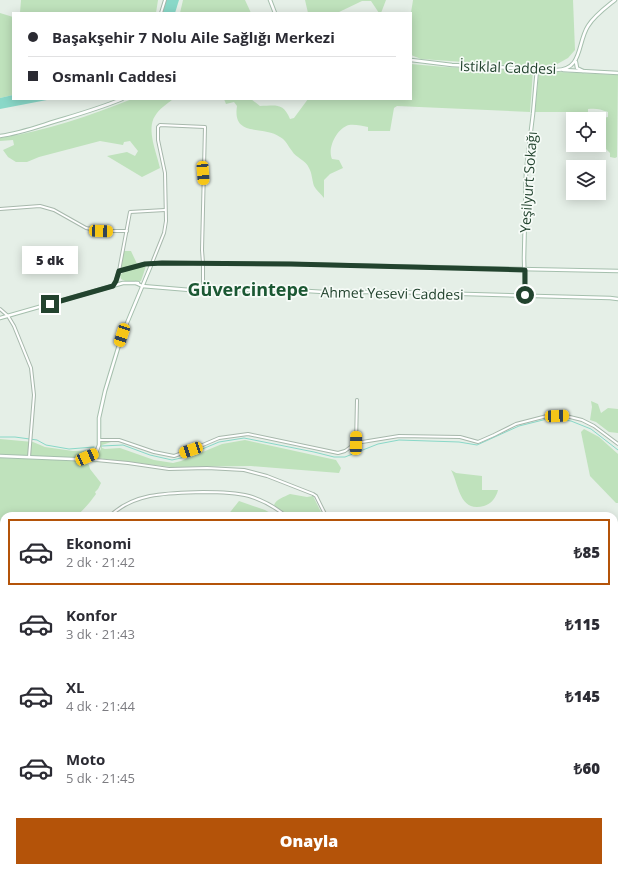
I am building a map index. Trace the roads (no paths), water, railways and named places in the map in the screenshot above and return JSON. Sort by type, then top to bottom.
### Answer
[{"type":"main road","points":[[270,0],[275,12]]},
{"type":"main road","name":"İstiklal Caddesi","points":[[575,72],[572,69],[582,38],[588,26],[615,0]]},
{"type":"main road","name":"İstiklal Caddesi","points":[[412,60],[452,65],[560,70],[574,65]]},
{"type":"main road","points":[[574,65],[580,70],[587,72]]},
{"type":"main road","name":"Yeşilyurt Sokağı","points":[[525,295],[526,171],[537,69]]},
{"type":"main road","points":[[560,70],[575,72],[618,73]]},
{"type":"main road","points":[[0,136],[16,134],[39,128],[88,112],[116,100]]},
{"type":"main road","points":[[113,286],[119,271],[152,263],[291,264],[618,272]]},
{"type":"main road","points":[[0,456],[29,456],[96,460],[96,453],[98,449],[99,418],[105,391],[122,335],[152,263]]},
{"type":"main road","points":[[145,264],[149,269]]},
{"type":"main road","points":[[118,275],[120,280],[142,286]]},
{"type":"main road","points":[[0,318],[126,282]]},
{"type":"main road","points":[[137,284],[144,282]]},
{"type":"main road","points":[[137,284],[140,291]]},
{"type":"main road","name":"Ahmet Yesevi Caddesi","points":[[142,286],[203,290],[291,290],[324,292],[525,295],[618,299]]},
{"type":"main road","points":[[84,459],[96,453]]},
{"type":"street","points":[[162,12],[165,0]]},
{"type":"street","points":[[152,263],[164,233],[166,210],[165,173],[158,140],[158,127],[160,125],[205,127],[202,250],[203,290]]},
{"type":"street","points":[[0,209],[40,206],[54,210],[86,228],[101,231],[127,231]]},
{"type":"street","points":[[119,271],[130,212],[166,210]]},
{"type":"street","points":[[0,309],[8,316],[32,368],[34,395],[29,456]]},
{"type":"street","points":[[356,443],[357,400]]},
{"type":"street","points":[[98,440],[119,440],[154,452],[174,456],[219,438],[248,434],[338,453],[345,451],[356,443],[399,436],[460,437],[478,442],[494,436],[516,424],[547,416],[566,416],[582,420],[594,426],[618,444]]},
{"type":"street","points":[[96,460],[128,462],[169,469],[207,468],[249,471],[267,476],[313,494],[316,496],[324,512]]},
{"type":"street","points":[[115,512],[129,503],[146,496],[161,493],[226,492],[258,499],[279,512]]},
{"type":"water","points":[[166,0],[179,0],[175,12],[162,12]]},
{"type":"water","points":[[12,95],[12,100],[47,100],[0,109],[0,98]]},
{"type":"waterway","points":[[102,446],[123,445],[150,455],[172,460],[181,458],[219,442],[244,438],[334,457],[345,457],[378,444],[399,440],[459,442],[477,445],[519,426],[547,419],[556,419],[571,421],[591,429],[618,450]]},
{"type":"waterway","points":[[0,437],[15,437],[37,440],[46,445],[69,449],[94,447]]},
{"type":"district","name":"Güvercintepe","points":[[248,289]]}]
